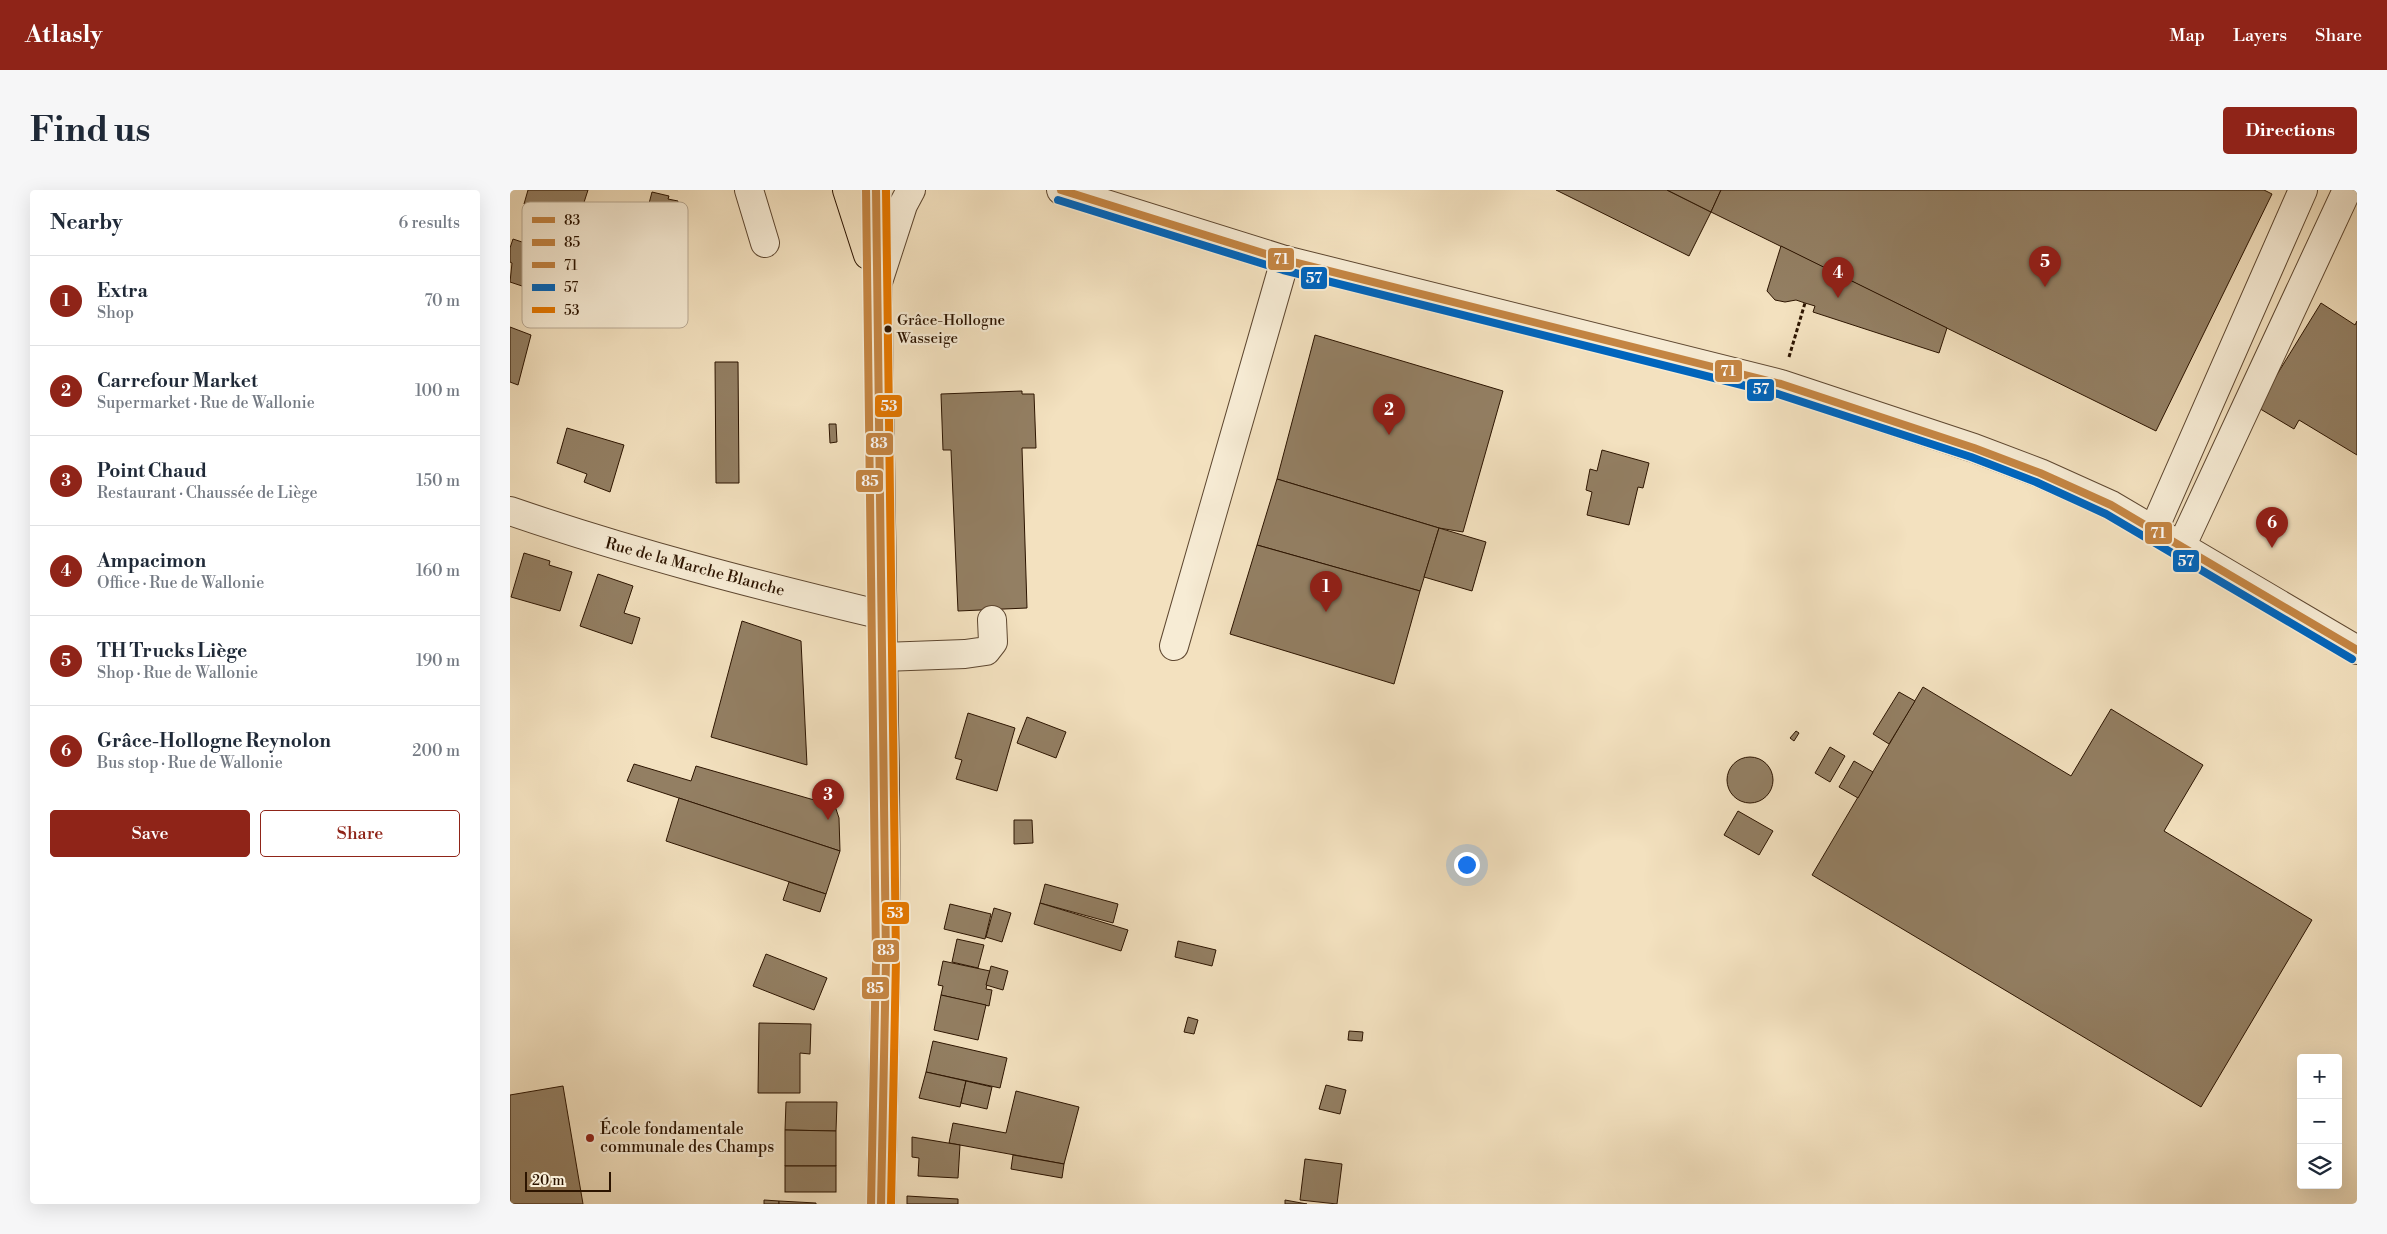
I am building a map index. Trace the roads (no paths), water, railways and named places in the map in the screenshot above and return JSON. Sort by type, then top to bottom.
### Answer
[{"type":"main road","points":[[847,190],[877,285]]},
{"type":"main road","points":[[876,190],[886,959],[882,1204]]},
{"type":"street","points":[[749,190],[765,243]]},
{"type":"street","points":[[877,285],[903,204],[912,190]]},
{"type":"street","points":[[1061,190],[1285,260],[1781,384],[1974,448],[2040,473],[2112,505],[2357,650]]},
{"type":"street","points":[[1097,190],[1158,220]]},
{"type":"street","points":[[2154,529],[2303,190]]},
{"type":"street","points":[[2182,545],[2348,190]]},
{"type":"street","points":[[1174,646],[1285,260]]},
{"type":"street","name":"Rue de la Marche Blanche","points":[[510,512],[587,537],[701,570],[882,615]]},
{"type":"street","points":[[883,657],[966,654],[986,651],[993,642],[992,620]]},
{"type":"place","name":"TH Trucks Liège","points":[[2045,287]]},
{"type":"place","name":"Ampacimon","points":[[1838,298]]},
{"type":"place","name":"Grâce-Hollogne Wasseige","points":[[888,329]]},
{"type":"place","name":"Carrefour Market","points":[[1389,435]]},
{"type":"place","name":"Grâce-Hollogne Reynolon","points":[[2272,548]]},
{"type":"place","name":"Extra","points":[[1326,612]]},
{"type":"place","name":"Point Chaud","points":[[828,820]]},
{"type":"place","name":"École fondamentale communale des Champs","points":[[590,1138]]}]
